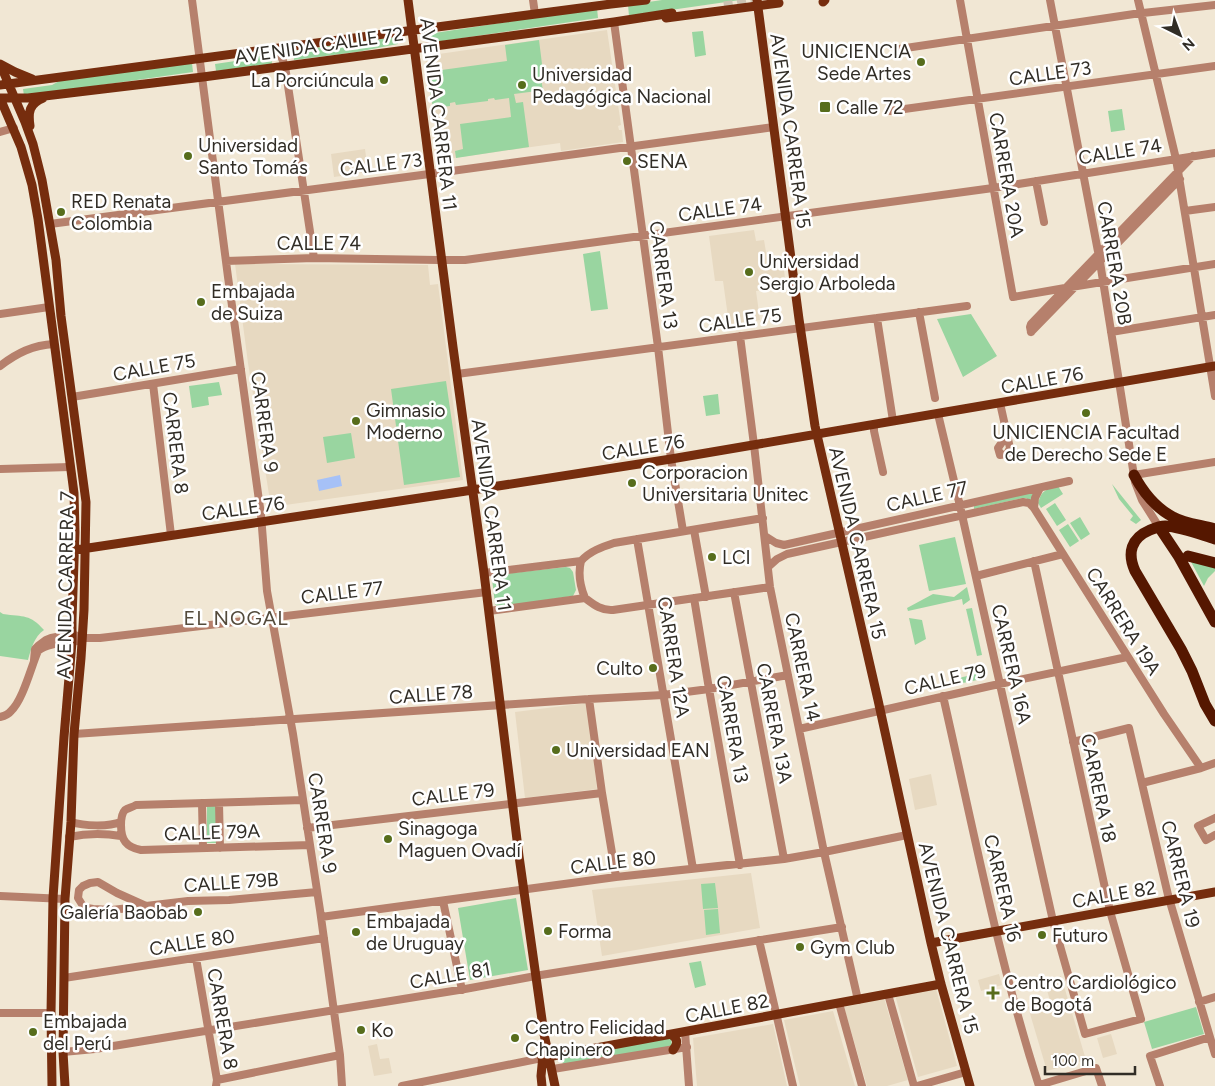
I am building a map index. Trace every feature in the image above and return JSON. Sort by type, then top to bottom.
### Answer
[{"type":"highway","points":[[1134,474],[1139,485],[1147,495],[1167,514],[1178,520],[1215,529]]},
{"type":"highway","points":[[1215,539],[1173,527],[1159,527],[1145,532],[1136,539],[1131,556],[1133,566],[1140,580],[1182,649],[1205,704],[1215,721]]},
{"type":"highway","points":[[1159,527],[1215,622]]},
{"type":"highway","points":[[1188,556],[1215,563]]},
{"type":"main road","name":"AVENIDA CARRERA 11","points":[[408,0],[487,592],[512,804],[544,1034],[546,1058],[541,1076],[542,1086]]},
{"type":"main road","points":[[611,4],[626,0]]},
{"type":"main road","name":"AVENIDA CALLE 72","points":[[4,84],[646,0]]},
{"type":"main road","points":[[614,22],[639,21],[758,3],[779,3]]},
{"type":"main road","name":"AVENIDA CARRERA 15","points":[[758,3],[811,405],[931,943],[970,1086]]},
{"type":"main road","name":"AVENIDA CALLE 72","points":[[0,98],[28,98],[203,77],[672,13]]},
{"type":"main road","points":[[0,64],[34,80]]},
{"type":"main road","name":"AVENIDA CARRERA 7","points":[[0,64],[4,84],[15,98],[33,144],[50,224],[85,493],[86,548],[83,638],[74,734],[71,822],[65,899],[64,1086]]},
{"type":"main road","points":[[33,144],[29,118],[32,106],[37,101],[52,95]]},
{"type":"main road","name":"AVENIDA CARRERA 7","points":[[0,98],[14,128],[34,195],[74,501],[75,550],[72,638],[53,898],[52,1086]]},
{"type":"main road","points":[[0,110],[9,117]]},
{"type":"main road","name":"CALLE 76","points":[[75,550],[671,459],[1213,367]]},
{"type":"main road","name":"CALLE 82","points":[[931,943],[1215,892]]},
{"type":"main road","name":"CALLE 82","points":[[546,1058],[941,984]]},
{"type":"main road","points":[[51,1014],[57,1046],[63,1052]]},
{"type":"main road","points":[[672,1035],[677,1042],[673,1050]]},
{"type":"main road","name":"AVENIDA CARRERA 11","points":[[546,1058],[553,1069],[555,1086]]},
{"type":"street","name":"CARRERA 9","points":[[192,0],[262,522],[266,583],[310,844],[335,1010],[342,1086]]},
{"type":"street","points":[[534,0],[536,14]]},
{"type":"street","name":"CARRERA 20A","points":[[960,0],[1013,297],[1065,288]]},
{"type":"street","name":"CARRERA 20B","points":[[1050,0],[1100,262],[1134,474],[1140,495],[1159,527]]},
{"type":"street","points":[[1138,0],[1176,159],[1202,317],[1213,367],[1215,396]]},
{"type":"street","points":[[899,49],[1141,13],[1215,5]]},
{"type":"street","name":"CARRERA 13","points":[[614,22],[658,347],[671,459],[683,532]]},
{"type":"street","points":[[275,49],[281,56],[285,66],[314,258]]},
{"type":"street","name":"CALLE 73","points":[[890,111],[1215,66]]},
{"type":"street","name":"CALLE 73","points":[[50,224],[774,127]]},
{"type":"street","points":[[0,132],[14,128]]},
{"type":"street","name":"CALLE 74","points":[[226,261],[314,258],[465,260],[993,188],[1215,153]]},
{"type":"street","points":[[1139,217],[1098,254],[1031,324],[1031,332],[1100,262],[1179,175],[1193,156]]},
{"type":"street","points":[[1036,181],[1044,222]]},
{"type":"street","points":[[1185,211],[1215,207]]},
{"type":"street","points":[[1065,288],[1215,264]]},
{"type":"street","name":"CALLE 75","points":[[457,374],[967,306]]},
{"type":"street","points":[[0,314],[49,307]]},
{"type":"street","points":[[919,312],[935,398]]},
{"type":"street","points":[[1111,332],[1215,315]]},
{"type":"street","points":[[877,318],[893,421]]},
{"type":"street","name":"CARRERA 14","points":[[740,336],[770,587],[824,852],[858,1000]]},
{"type":"street","points":[[0,366],[24,350],[54,344]]},
{"type":"street","name":"CALLE 75","points":[[72,397],[241,369]]},
{"type":"street","name":"CARRERA 8","points":[[152,384],[171,535]]},
{"type":"street","points":[[1000,403],[1007,434]]},
{"type":"street","name":"CARRERA 16A","points":[[938,414],[1054,921],[1085,1034]]},
{"type":"street","points":[[874,425],[883,472]]},
{"type":"street","points":[[1134,474],[1215,462]]},
{"type":"street","points":[[0,469],[70,467]]},
{"type":"street","name":"CALLE 77","points":[[765,536],[776,543],[784,545],[1069,481]]},
{"type":"street","points":[[1034,508],[1035,498],[1040,488]]},
{"type":"street","name":"CALLE 77","points":[[768,567],[777,559],[787,554],[962,515],[1023,502],[1029,503],[1034,508]]},
{"type":"street","name":"CARRERA 19A","points":[[1034,508],[1164,714],[1201,768]]},
{"type":"street","points":[[484,573],[581,561],[597,549],[614,543],[763,518]]},
{"type":"street","points":[[694,530],[706,597]]},
{"type":"street","name":"CARRERA 12A","points":[[638,539],[693,869]]},
{"type":"street","points":[[976,576],[1063,554]]},
{"type":"street","points":[[581,561],[581,590],[585,598],[595,606],[608,611],[770,587]]},
{"type":"street","name":"CARRERA 18","points":[[1034,562],[1110,911],[1141,1019],[1085,1034]]},
{"type":"street","name":"CALLE 77","points":[[72,638],[100,638],[487,592]]},
{"type":"street","name":"CARRERA 13A","points":[[734,592],[784,859]]},
{"type":"street","points":[[489,611],[585,598]]},
{"type":"street","name":"CARRERA 13","points":[[694,598],[740,865]]},
{"type":"street","points":[[0,717],[13,710],[34,660],[35,649],[41,642],[51,638],[72,638]]},
{"type":"street","name":"CALLE 79","points":[[799,729],[1127,656]]},
{"type":"street","name":"CALLE 78","points":[[74,734],[663,695],[788,675]]},
{"type":"street","name":"CARRERA 16","points":[[943,696],[996,932],[1028,1052],[1039,1085]]},
{"type":"street","points":[[589,699],[616,877]]},
{"type":"street","name":"CARRERA 19","points":[[1073,742],[1130,728],[1170,900],[1215,1054]]},
{"type":"street","points":[[1142,783],[1201,768],[1215,762]]},
{"type":"street","name":"CALLE 79","points":[[307,828],[602,793]]},
{"type":"street","points":[[69,837],[86,834],[122,836],[120,822],[123,813],[136,805],[303,800]]},
{"type":"street","points":[[202,803],[202,848]]},
{"type":"street","points":[[219,803],[220,848]]},
{"type":"street","points":[[1215,818],[1198,826],[1206,840],[1215,835]]},
{"type":"street","points":[[71,822],[82,825],[106,825],[120,822]]},
{"type":"street","name":"CALLE 80","points":[[321,917],[616,877],[784,859],[907,835]]},
{"type":"street","name":"CALLE 79A","points":[[122,836],[126,843],[133,848],[141,850],[310,844]]},
{"type":"street","name":"CALLE 79B","points":[[146,906],[98,882],[90,882],[79,890],[78,898],[87,908],[112,910],[146,906],[188,901],[229,900],[317,892]]},
{"type":"street","points":[[0,896],[65,899]]},
{"type":"street","points":[[445,900],[464,989]]},
{"type":"street","name":"CALLE 81","points":[[63,1052],[95,1049],[208,1031],[842,927]]},
{"type":"street","name":"CALLE 80","points":[[64,978],[324,938]]},
{"type":"street","points":[[759,940],[793,1086]]},
{"type":"street","name":"CARRERA 8","points":[[196,958],[216,1083]]},
{"type":"street","points":[[888,994],[916,1086],[966,1072]]},
{"type":"street","points":[[1199,1002],[1215,997]]},
{"type":"street","points":[[839,1003],[862,1086]]},
{"type":"street","points":[[0,1013],[48,1012],[51,1014]]},
{"type":"street","points":[[685,1032],[689,1086]]},
{"type":"street","points":[[1160,1086],[1150,1056],[1210,1037]]},
{"type":"street","name":"CALLE 82","points":[[553,1069],[686,1047]]},
{"type":"street","points":[[216,1083],[340,1055]]},
{"type":"street","name":"CALLE 82","points":[[402,1086],[546,1058]]},
{"type":"street","points":[[1039,1085],[1096,1068],[1102,1086]]},
{"type":"street","points":[[449,1078],[451,1086]]},
{"type":"shaded area","name":"Universidad Pedagógica Nacional","points":[[607,30],[621,125],[618,126],[619,130],[622,130],[623,142],[561,151],[560,143],[440,160],[425,56]]},
{"type":"shaded area","points":[[365,149],[368,172],[334,177],[331,154]]},
{"type":"shaded area","name":"Universidad Sergio Arboleda","points":[[754,230],[756,241],[764,240],[768,264],[783,262],[786,286],[756,291],[760,320],[729,324],[723,281],[715,281],[709,236]]},
{"type":"shaded area","name":"Gimnasio Moderno","points":[[235,264],[428,265],[430,285],[438,284],[463,480],[271,507],[248,363]]},
{"type":"shaded area","name":"Universidad EAN","points":[[587,703],[597,789],[525,798],[515,712]]},
{"type":"shaded area","points":[[931,774],[937,805],[915,810],[909,779]]},
{"type":"shaded area","points":[[751,873],[760,928],[602,956],[592,890]]},
{"type":"shaded area","points":[[999,974],[1002,985],[981,991],[978,980]]},
{"type":"shaded area","points":[[1061,976],[1086,1060],[1047,1071],[1028,1007],[1047,1002],[1050,1012],[1053,1011],[1044,980]]},
{"type":"shaded area","points":[[935,985],[957,1066],[918,1077],[895,995]]},
{"type":"shaded area","points":[[884,998],[908,1080],[887,1086],[867,1086],[844,1007]]},
{"type":"shaded area","points":[[833,1011],[855,1086],[800,1086],[784,1020]]},
{"type":"shaded area","points":[[773,1024],[787,1086],[697,1086],[693,1038]]},
{"type":"shaded area","points":[[1111,1034],[1117,1054],[1103,1058],[1097,1038]]},
{"type":"shaded area","points":[[377,1044],[380,1059],[389,1058],[392,1073],[374,1076],[368,1046]]},
{"type":"green space","points":[[662,0],[740,0],[629,16],[628,5]]},
{"type":"green space","points":[[597,8],[598,18],[429,43],[428,34]]},
{"type":"green space","points":[[703,31],[706,55],[695,57],[692,32]]},
{"type":"green space","points":[[396,37],[398,44],[357,52],[294,60],[293,51]]},
{"type":"green space","points":[[539,40],[543,72],[540,72],[544,97],[539,98],[537,91],[514,94],[516,103],[523,102],[529,147],[456,158],[455,151],[463,149],[460,124],[511,117],[509,98],[495,100],[494,98],[488,99],[488,101],[456,105],[455,102],[450,103],[450,106],[433,108],[427,72],[507,61],[505,45]]},
{"type":"green space","points":[[271,54],[272,64],[216,71],[215,64]]},
{"type":"green space","points":[[192,63],[193,72],[24,96],[23,89],[52,85],[61,80]]},
{"type":"green space","points":[[1122,109],[1125,130],[1111,132],[1108,111]]},
{"type":"green space","points":[[600,251],[608,309],[591,311],[583,254]]},
{"type":"green space","points":[[971,314],[997,356],[963,377],[937,319]]},
{"type":"green space","points":[[446,381],[460,477],[404,485],[391,389]]},
{"type":"green space","points":[[219,382],[222,395],[208,397],[209,405],[192,408],[189,386]]},
{"type":"green space","points":[[718,394],[720,414],[706,416],[703,396]]},
{"type":"green space","points":[[351,433],[355,458],[327,463],[323,437]]},
{"type":"green space","points":[[1112,484],[1141,520],[1136,524],[1130,520],[1133,516],[1119,499]]},
{"type":"green space","points":[[1058,486],[1063,494],[1041,508],[1038,503],[1041,495],[1047,490]]},
{"type":"green space","points":[[1035,491],[1031,502],[1023,498],[974,509],[974,505]]},
{"type":"green space","points":[[1055,503],[1066,520],[1057,526],[1046,509]]},
{"type":"green space","points":[[1080,517],[1090,534],[1081,540],[1070,523]]},
{"type":"green space","points":[[1068,524],[1079,541],[1070,547],[1059,530]]},
{"type":"green space","points":[[955,537],[966,584],[929,591],[919,545]]},
{"type":"green space","points":[[1190,560],[1215,566],[1215,571],[1208,578],[1204,586]]},
{"type":"green space","points":[[570,568],[573,572],[576,590],[573,596],[498,607],[495,604],[492,579],[494,575]]},
{"type":"green space","points":[[967,587],[970,600],[963,605],[962,599],[908,611],[907,608],[933,594],[954,597]]},
{"type":"green space","points":[[972,608],[982,655],[977,656],[966,609]]},
{"type":"green space","points":[[0,612],[22,616],[35,621],[44,630],[35,640],[28,660],[0,656]]},
{"type":"green space","points":[[909,618],[922,620],[926,639],[915,645]]},
{"type":"green space","points":[[985,672],[985,676],[982,679],[958,684],[954,679]]},
{"type":"green space","points":[[207,805],[216,805],[216,843],[207,843]]},
{"type":"green space","points":[[715,883],[718,908],[703,909],[701,884]]},
{"type":"green space","points":[[516,898],[528,970],[470,980],[458,908]]},
{"type":"green space","points":[[718,909],[720,933],[706,935],[704,910]]},
{"type":"green space","points":[[701,961],[706,985],[695,988],[689,963]]},
{"type":"green space","points":[[1196,1007],[1204,1034],[1152,1049],[1144,1022]]},
{"type":"green space","points":[[671,1038],[672,1047],[563,1067],[562,1057]]},
{"type":"water","points":[[340,475],[342,486],[319,491],[317,480]]},
{"type":"tunnel","points":[[724,6],[762,0]]},
{"type":"place","name":"UNICIENCIA Sede Artes","points":[[921,62]]},
{"type":"place","name":"La Porciúncula","points":[[384,80]]},
{"type":"place","name":"Universidad Pedagógica Nacional","points":[[522,85]]},
{"type":"place","name":"Calle 72","points":[[825,107]]},
{"type":"place","name":"Universidad Santo Tomás","points":[[188,156]]},
{"type":"place","name":"SENA","points":[[627,161]]},
{"type":"place","name":"RED Renata Colombia","points":[[61,212]]},
{"type":"place","name":"Universidad Sergio Arboleda","points":[[749,272]]},
{"type":"place","name":"Embajada de Suiza","points":[[201,302]]},
{"type":"place","name":"UNICIENCIA Facultad de Derecho Sede E","points":[[1086,413]]},
{"type":"place","name":"Gimnasio Moderno","points":[[356,421]]},
{"type":"place","name":"Corporacion Universitaria Unitec","points":[[632,483]]},
{"type":"place","name":"LCI","points":[[712,557]]},
{"type":"place","name":"Culto","points":[[653,668]]},
{"type":"place","name":"Universidad EAN","points":[[556,750]]},
{"type":"place","name":"Sinagoga Maguen Ovadí","points":[[388,839]]},
{"type":"place","name":"Galería Baobab","points":[[198,912]]},
{"type":"place","name":"Forma","points":[[548,931]]},
{"type":"place","name":"Embajada de Uruguay","points":[[356,932]]},
{"type":"place","name":"Futuro","points":[[1042,935]]},
{"type":"place","name":"Gym Club","points":[[800,947]]},
{"type":"place","name":"Centro Cardiológico de Bogotá","points":[[993,993]]},
{"type":"place","name":"Ko","points":[[361,1030]]},
{"type":"place","name":"Embajada del Perú","points":[[33,1032]]},
{"type":"place","name":"Centro Felicidad Chapinero","points":[[515,1038]]},
{"type":"district","name":"EL NOGAL","points":[[236,618]]}]
